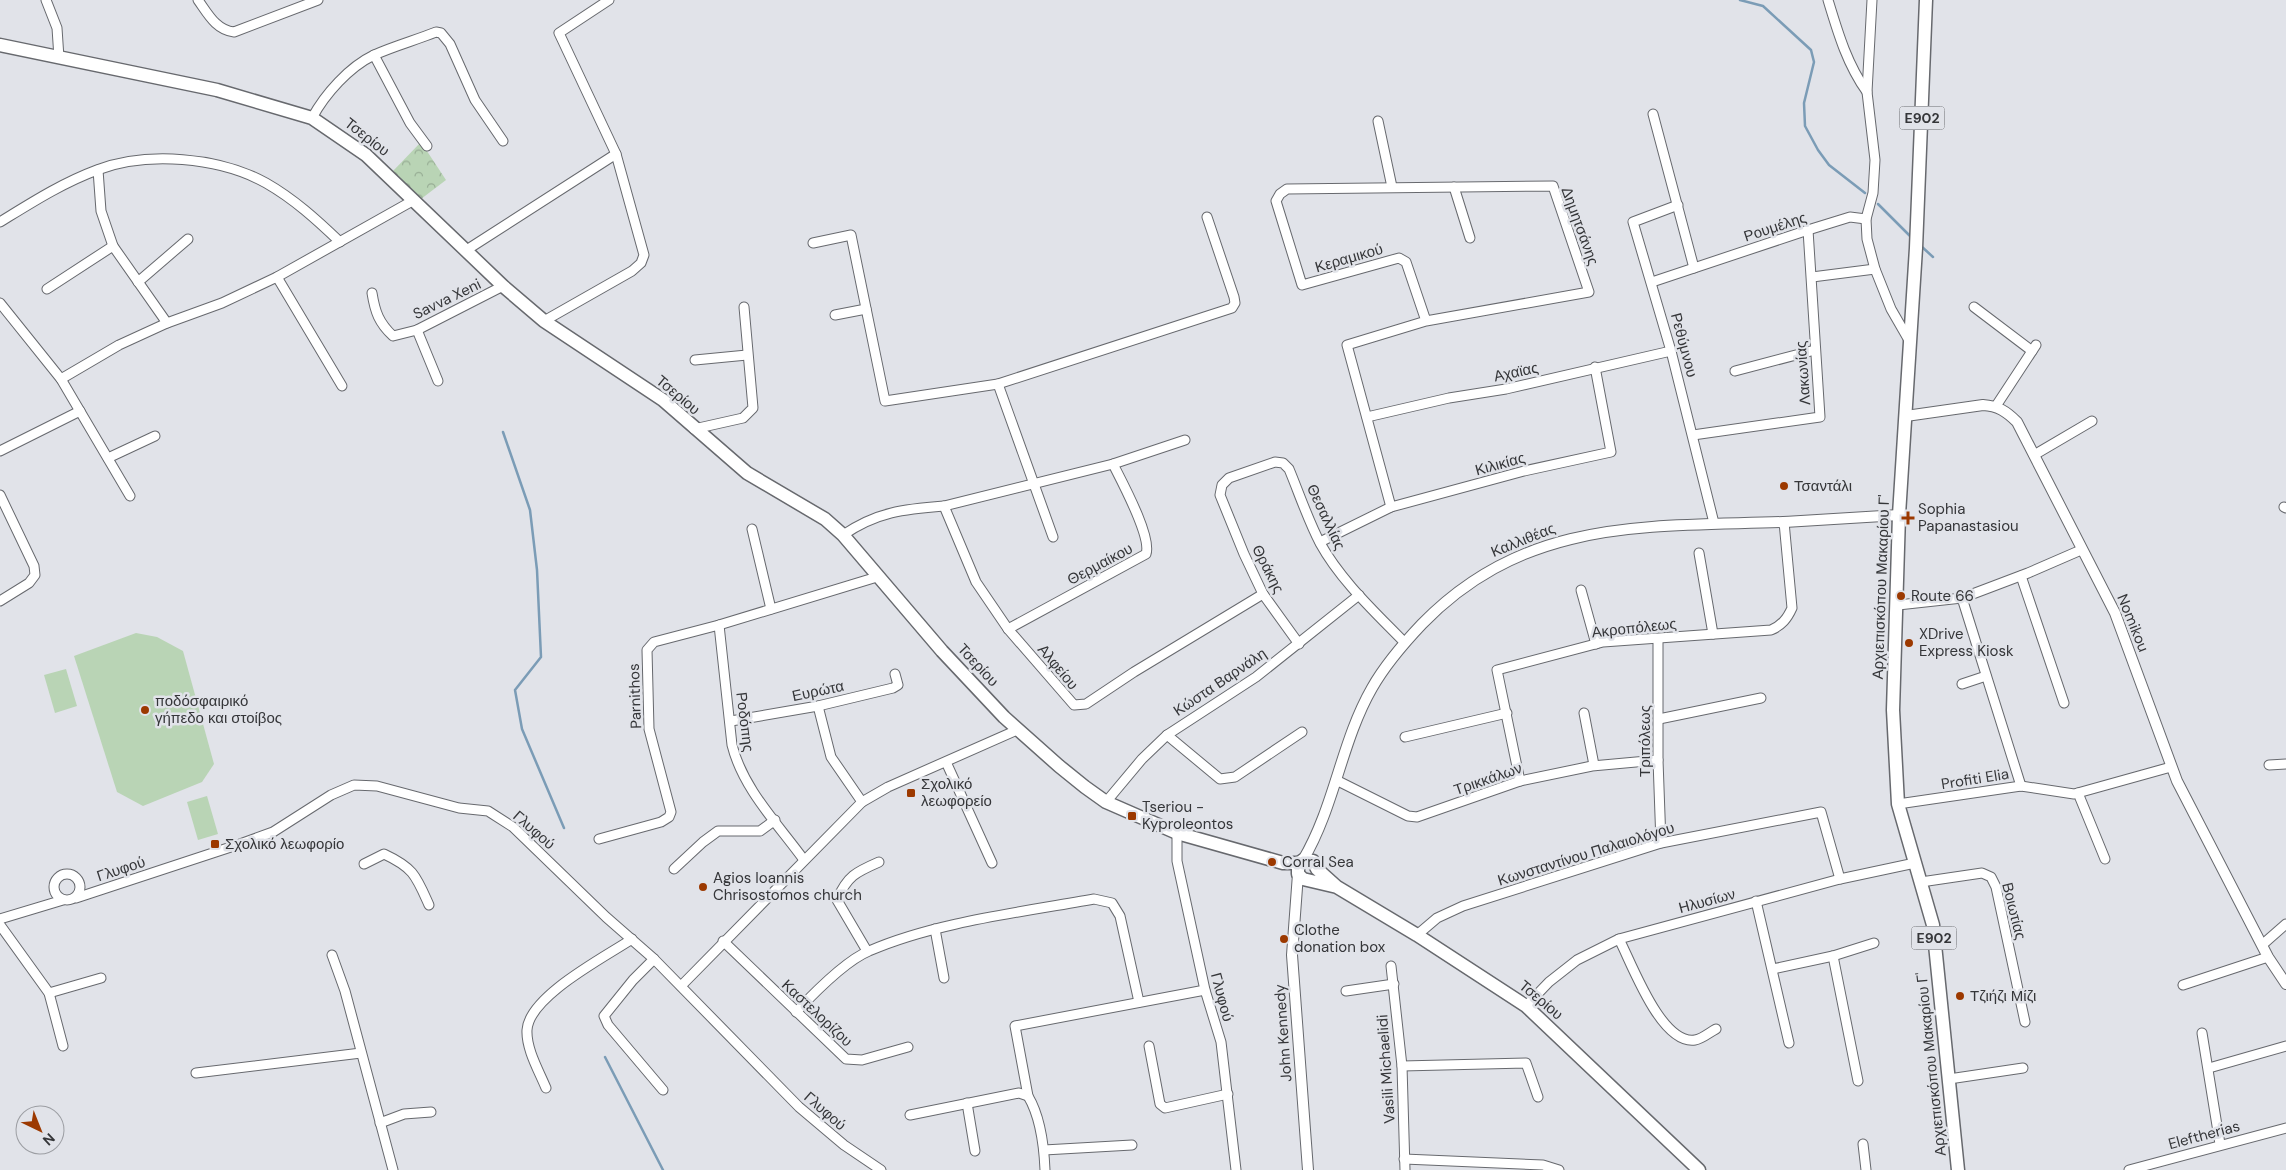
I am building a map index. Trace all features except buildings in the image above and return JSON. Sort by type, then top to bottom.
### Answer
[{"type":"main road","name":"Αρχιεπισκόπου Μακαρίου Γ'","points":[[1926,0],[1917,242],[1899,515],[1898,605],[1893,710],[1898,804],[1933,925],[1958,1170]]},
{"type":"main road","name":"Τσερίου","points":[[0,45],[216,90],[312,118],[366,155],[465,251],[544,321],[663,400],[746,474],[778,490],[825,519],[843,535],[942,651],[1017,730],[1059,766],[1106,802],[1177,833],[1306,870],[1417,935],[1526,1006],[1699,1170]]},
{"type":"street","points":[[46,0],[57,28],[59,58]]},
{"type":"street","points":[[198,0],[214,22],[224,31],[234,32],[318,0]]},
{"type":"street","points":[[544,321],[632,271],[641,263],[644,255],[616,154],[559,33],[609,0]]},
{"type":"street","points":[[1828,0],[1840,41],[1855,76],[1867,92]]},
{"type":"street","points":[[1872,0],[1867,92],[1875,160],[1872,193],[1866,219],[1867,239],[1875,269],[1891,309],[1910,342]]},
{"type":"street","points":[[312,118],[322,101],[358,66],[374,55],[436,32],[441,33],[450,44],[475,100],[502,141]]},
{"type":"street","points":[[374,55],[410,123],[427,146]]},
{"type":"street","points":[[1653,114],[1694,268]]},
{"type":"street","points":[[1378,122],[1392,188]]},
{"type":"street","points":[[465,251],[616,154]]},
{"type":"street","points":[[0,222],[44,195],[98,170],[159,158],[185,158],[230,169],[265,182],[300,204],[340,242]]},
{"type":"street","points":[[98,170],[101,211],[113,246],[168,323]]},
{"type":"street","name":"Δημητσάνης","points":[[1280,194],[1287,189],[1553,186],[1588,292],[1426,321]]},
{"type":"street","points":[[1454,187],[1470,238]]},
{"type":"street","name":"Κεραμικού","points":[[1280,194],[1276,201],[1302,285],[1399,258],[1406,262],[1426,321]]},
{"type":"street","points":[[61,379],[119,345],[168,323],[222,303],[277,277],[414,200]]},
{"type":"street","name":"Ρεθύμνου","points":[[1678,206],[1633,222],[1671,351],[1714,523]]},
{"type":"street","points":[[813,244],[851,235],[885,402],[998,384],[1232,308],[1235,303],[1234,297],[1207,217]]},
{"type":"street","name":"Ρουμέλης","points":[[1652,282],[1850,217],[1866,219]]},
{"type":"street","name":"Λακωνίας","points":[[1693,435],[1820,417],[1808,230]]},
{"type":"street","points":[[138,282],[188,239]]},
{"type":"street","points":[[47,289],[113,246]]},
{"type":"street","points":[[1812,277],[1875,269]]},
{"type":"street","points":[[277,277],[342,386]]},
{"type":"street","name":"Savva Xeni","points":[[372,293],[376,316],[383,327],[393,336],[417,330],[504,286]]},
{"type":"street","points":[[0,303],[61,379],[130,496]]},
{"type":"street","points":[[694,429],[743,418],[749,414],[752,408],[744,307]]},
{"type":"street","points":[[1906,416],[1983,405],[1996,406],[2034,348],[1974,307]]},
{"type":"street","points":[[835,315],[866,309]]},
{"type":"street","points":[[1391,507],[1347,345],[1426,321]]},
{"type":"street","points":[[417,330],[438,381]]},
{"type":"street","points":[[1735,371],[1815,350]]},
{"type":"street","name":"Αχαϊας","points":[[1366,417],[1448,398],[1506,389],[1671,351]]},
{"type":"street","points":[[695,360],[747,356]]},
{"type":"street","name":"Κιλικίας","points":[[1320,542],[1391,507],[1524,471],[1611,452],[1595,367]]},
{"type":"street","points":[[998,384],[1053,537]]},
{"type":"street","name":"Nomikou","points":[[1996,406],[2008,412],[2017,422],[2114,613],[2171,767],[2268,957],[2286,984]]},
{"type":"street","points":[[0,451],[80,411]]},
{"type":"street","points":[[2034,455],[2092,421]]},
{"type":"street","points":[[108,458],[155,436]]},
{"type":"street","points":[[843,535],[861,522],[877,516],[944,506],[1114,464],[1185,440]]},
{"type":"street","name":"Θεσαλλίας","points":[[1222,500],[1220,490],[1229,478],[1275,462],[1283,463],[1289,469],[1320,542],[1330,560],[1358,595],[1404,643]]},
{"type":"street","name":"Θερμαίκου","points":[[1008,629],[1146,554],[1147,544],[1136,511],[1114,464]]},
{"type":"street","points":[[0,495],[34,566],[35,575],[29,583],[0,600]]},
{"type":"street","name":"Θράκης","points":[[1222,500],[1263,594],[1299,644]]},
{"type":"street","name":"Αλφείου","points":[[944,506],[976,582],[1008,629],[1067,700],[1074,705],[1080,706],[1263,594]]},
{"type":"street","name":"Καλλιθέας","points":[[1306,870],[1354,724],[1373,686],[1404,643],[1439,607],[1481,575],[1510,559],[1564,539],[1610,530],[1714,523],[1784,522],[1899,515]]},
{"type":"street","name":"Ακροπόλεως","points":[[1520,781],[1497,670],[1596,644],[1771,630],[1780,626],[1788,618],[1792,608],[1784,522]]},
{"type":"street","points":[[752,529],[771,609]]},
{"type":"street","points":[[1898,605],[1962,598],[2021,576],[2081,550]]},
{"type":"street","points":[[1699,553],[1713,634]]},
{"type":"street","points":[[2021,576],[2064,703]]},
{"type":"street","name":"Parnithos","points":[[599,839],[662,822],[669,817],[671,812],[649,729],[647,650],[649,646],[654,642],[719,625],[877,577]]},
{"type":"street","points":[[1581,590],[1596,644]]},
{"type":"street","name":"Κώστα Βαρνάλη","points":[[1106,802],[1142,759],[1167,736],[1256,677],[1358,595]]},
{"type":"street","points":[[1962,598],[2021,786]]},
{"type":"street","name":"Ροδόπης","points":[[719,625],[731,721],[732,745],[743,778],[804,860]]},
{"type":"street","name":"Τριπόλεως","points":[[1658,639],[1658,760],[1662,843]]},
{"type":"street","name":"Ευρώτα","points":[[731,721],[818,706],[894,688],[898,685],[895,674]]},
{"type":"street","points":[[1962,684],[1986,676]]},
{"type":"street","points":[[1659,719],[1761,698]]},
{"type":"street","points":[[818,706],[831,757],[862,802]]},
{"type":"street","points":[[1405,737],[1507,713]]},
{"type":"street","points":[[1584,713],[1594,766]]},
{"type":"street","points":[[681,986],[723,941],[862,802],[888,787],[1017,730]]},
{"type":"street","points":[[1167,736],[1220,779],[1235,777],[1302,732]]},
{"type":"street","name":"Τρικκάλων","points":[[1336,780],[1408,816],[1417,817],[1520,781],[1594,766],[1658,760]]},
{"type":"street","points":[[946,762],[992,863]]},
{"type":"street","points":[[2269,765],[2286,764]]},
{"type":"street","name":"Profiti Elia","points":[[1898,804],[2021,786],[2055,792],[2078,793],[2171,767]]},
{"type":"street","name":"Γλυφού","points":[[76,898],[273,832],[331,795],[354,785],[377,786],[459,808],[488,811],[514,827],[606,917],[654,959],[799,1108],[844,1145],[881,1170]]},
{"type":"street","points":[[2078,793],[2105,860]]},
{"type":"street","name":"Κωνσταντίνου Παλαιολόγου","points":[[1417,935],[1437,918],[1463,906],[1662,843],[1821,812],[1840,879]]},
{"type":"street","points":[[674,869],[718,831],[760,831],[775,820]]},
{"type":"street","name":"Γλυφού","points":[[1177,833],[1177,861],[1205,990],[1221,1042],[1236,1170]]},
{"type":"street","points":[[364,864],[384,854],[404,863],[418,879],[429,905]]},
{"type":"street","points":[[867,951],[837,900],[848,879],[858,871],[879,862]]},
{"type":"street","name":"Ηλυσίων","points":[[1526,1006],[1549,982],[1577,960],[1619,939],[1840,879],[1914,864]]},
{"type":"street","name":"John Kennedy","points":[[1306,870],[1293,920],[1292,956],[1308,1170]]},
{"type":"street","name":"Βοιωτίας","points":[[1921,882],[1982,873],[1991,877],[1996,888],[2025,1022]]},
{"type":"street","points":[[0,919],[63,900],[76,898],[80,892],[81,885],[78,878],[72,874],[65,874],[59,877],[55,883],[56,893],[63,900]]},
{"type":"street","points":[[796,1012],[817,990],[867,951],[935,929],[1094,899],[1112,903],[1120,916],[1139,1002]]},
{"type":"street","points":[[1756,901],[1789,1043]]},
{"type":"street","points":[[2262,945],[2286,924]]},
{"type":"street","points":[[0,925],[49,993],[63,1046]]},
{"type":"street","points":[[935,929],[944,978]]},
{"type":"street","points":[[546,1088],[531,1051],[527,1030],[534,1012],[548,995],[571,977],[632,939]]},
{"type":"street","points":[[1619,939],[1660,1019],[1679,1037],[1695,1040],[1716,1030]]},
{"type":"street","name":"Καστελορίζου","points":[[723,941],[846,1059],[862,1060],[908,1047]]},
{"type":"street","points":[[1773,969],[1833,956],[1874,943]]},
{"type":"street","points":[[332,955],[345,991],[393,1170]]},
{"type":"street","points":[[1833,956],[1858,1082]]},
{"type":"street","points":[[2183,985],[2268,957]]},
{"type":"street","points":[[654,959],[633,980],[604,1016],[608,1025],[663,1090]]},
{"type":"street","name":"Vasili Michaelidi","points":[[1391,966],[1402,1066],[1405,1170]]},
{"type":"street","points":[[49,993],[101,978]]},
{"type":"street","points":[[1346,991],[1394,984]]},
{"type":"street","points":[[1045,1170],[1044,1150],[1032,1103],[1028,1096],[1015,1026],[1205,990]]},
{"type":"street","points":[[2202,1033],[2220,1144]]},
{"type":"street","points":[[1149,1046],[1160,1104],[1165,1108],[1228,1094]]},
{"type":"street","points":[[2209,1068],[2286,1046]]},
{"type":"street","points":[[196,1074],[361,1053]]},
{"type":"street","points":[[1402,1066],[1526,1062],[1538,1097]]},
{"type":"street","points":[[1948,1079],[2024,1068]]},
{"type":"street","points":[[910,1115],[1019,1093],[1028,1096]]},
{"type":"street","points":[[968,1103],[975,1151]]},
{"type":"street","points":[[380,1123],[404,1114],[431,1112]]},
{"type":"street","name":"Eleftherias","points":[[2129,1170],[2220,1144],[2286,1128]]},
{"type":"street","points":[[1863,1144],[1866,1170]]},
{"type":"street","points":[[1044,1150],[1132,1145]]},
{"type":"street","points":[[1404,1160],[1543,1165],[1560,1170]]},
{"type":"green space","points":[[421,142],[446,180],[421,199],[392,172]]},
{"type":"green space","name":"ποδόσφαιρικό γήπεδο και στοίβος","points":[[136,633],[157,637],[183,651],[214,764],[202,782],[143,806],[117,792],[74,656]]},
{"type":"green space","points":[[66,669],[77,706],[55,713],[44,675]]},
{"type":"green space","points":[[207,796],[218,834],[198,840],[187,802]]},
{"type":"waterway","points":[[1740,0],[1763,6],[1811,50],[1814,62],[1804,103],[1805,126],[1818,150],[1829,165],[1865,193]]},
{"type":"waterway","points":[[1878,204],[1912,238]]},
{"type":"waterway","points":[[1921,246],[1933,257]]},
{"type":"waterway","points":[[503,432],[530,510],[537,570],[541,657],[515,690],[522,729],[564,828]]},
{"type":"waterway","points":[[605,1057],[663,1170]]},
{"type":"place","name":"Τσαντάλι","points":[[1784,486]]},
{"type":"place","name":"Sophia Papanastasiou","points":[[1908,518]]},
{"type":"place","name":"Route 66","points":[[1901,596]]},
{"type":"place","name":"XDrive Express Kiosk","points":[[1909,643]]},
{"type":"place","name":"ποδόσφαιρικό γήπεδο και στοίβος","points":[[145,710]]},
{"type":"place","name":"Σχολικό λεωφορείο","points":[[911,793]]},
{"type":"place","name":"Tseriou - Kyproleontos","points":[[1132,816]]},
{"type":"place","name":"Σχολικό λεωφορίο","points":[[215,844]]},
{"type":"place","name":"Corral Sea","points":[[1272,862]]},
{"type":"place","name":"Agios Ioannis Chrisostomos church","points":[[703,887]]},
{"type":"place","name":"Clothe donation box","points":[[1284,939]]},
{"type":"place","name":"Τζιήζι Μίζι","points":[[1960,996]]}]
